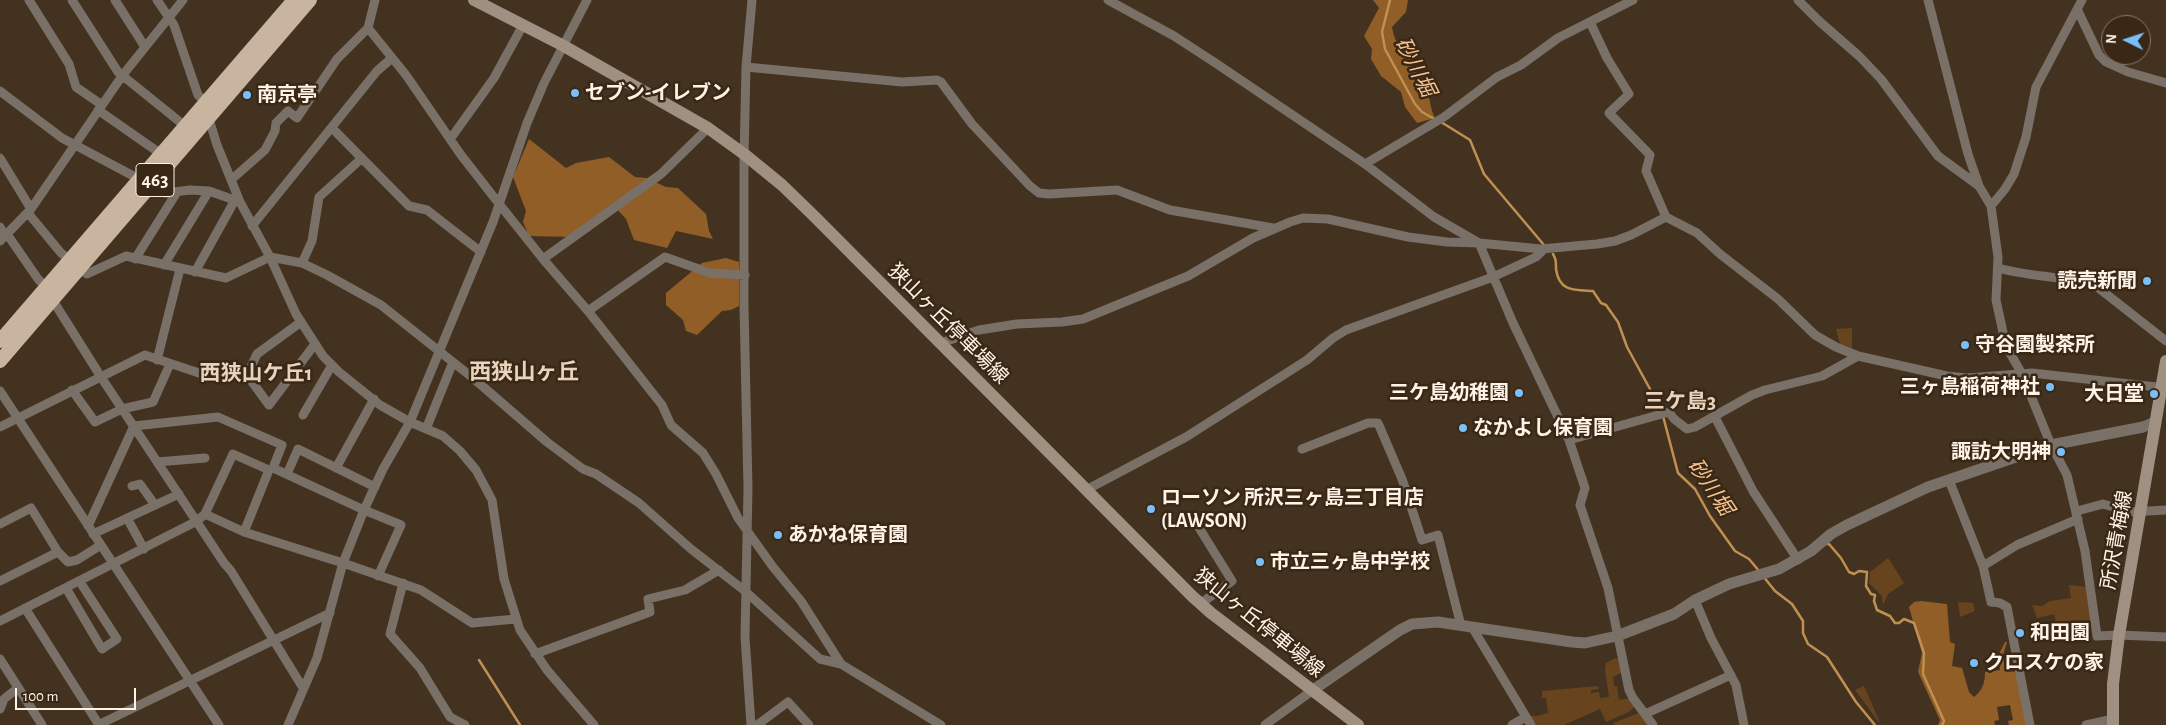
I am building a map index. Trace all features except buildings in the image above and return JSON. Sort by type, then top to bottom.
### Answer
[{"type":"highway","name":"463","points":[[145,183],[161,154],[294,0]]},
{"type":"highway","name":"463","points":[[0,341],[49,293],[145,183],[209,119],[310,0]]},
{"type":"highway","name":"463","points":[[0,361],[49,293]]},
{"type":"main road","name":"狭山ヶ丘停車場線","points":[[474,0],[562,45],[708,128],[782,185],[1200,604],[1358,725]]},
{"type":"main road","name":"所沢青梅線","points":[[2113,722],[2113,684],[2119,635],[2140,512],[2160,420],[2166,361]]},
{"type":"street","points":[[29,0],[69,64],[76,87],[100,108],[161,154]]},
{"type":"street","points":[[72,0],[118,72],[185,126]]},
{"type":"street","points":[[114,0],[145,47]]},
{"type":"street","points":[[157,0],[174,25],[187,58],[198,96],[206,102]]},
{"type":"street","points":[[4,237],[30,211],[53,179],[73,145],[122,76],[184,0]]},
{"type":"street","points":[[231,180],[266,150],[275,131],[276,123],[288,111],[297,118],[337,60],[368,28],[375,0]]},
{"type":"street","points":[[288,725],[317,658],[343,563],[364,510],[383,469],[410,422],[500,204],[527,123],[562,45],[587,0]]},
{"type":"street","points":[[751,725],[745,637],[748,533],[744,154],[746,67],[752,0]]},
{"type":"street","points":[[1108,0],[1174,36],[1365,164],[1434,217],[1480,243],[1520,338],[1570,440],[1585,488],[1580,505],[1608,588],[1629,690],[1653,725]]},
{"type":"street","points":[[1365,164],[1432,125],[1497,77],[1521,65],[1558,38],[1632,0]]},
{"type":"street","points":[[1798,0],[1881,79],[1938,156],[1979,186]]},
{"type":"street","points":[[1928,0],[1968,154],[1979,186],[1991,206],[1998,268],[1996,300],[2002,333],[2006,346],[2022,374],[2067,475],[2085,551],[2097,636],[2166,637]]},
{"type":"street","points":[[1991,206],[2014,174],[2026,137],[2036,87],[2078,11],[2082,0]]},
{"type":"street","points":[[2078,11],[2099,54],[2106,62],[2166,83]]},
{"type":"street","points":[[1590,22],[1607,58],[1629,94],[1609,112],[1650,155],[1646,171],[1666,217],[1697,233],[1720,254],[1778,299],[1815,335],[1836,348],[1858,356],[1947,376],[1967,378],[2022,374],[2058,375],[2164,388]]},
{"type":"street","points":[[451,138],[494,78],[523,25]]},
{"type":"street","points":[[368,28],[451,138],[461,155],[662,405],[671,425],[703,453],[748,533],[801,601],[841,664]]},
{"type":"street","points":[[252,226],[377,71],[392,58]]},
{"type":"street","points":[[746,67],[902,82],[938,80],[972,124],[1030,186],[1039,193],[1117,190],[1170,210],[1274,228]]},
{"type":"street","points":[[0,91],[73,145],[157,191],[166,194],[190,190],[209,192],[237,201]]},
{"type":"street","points":[[209,119],[237,201],[270,257],[315,344],[332,365],[374,400],[410,422],[443,436],[460,451],[476,470],[486,486],[496,516],[504,579],[520,630],[535,654],[594,725]]},
{"type":"street","points":[[332,128],[409,206],[427,210],[481,252]]},
{"type":"street","points":[[543,259],[661,174],[708,128]]},
{"type":"street","points":[[0,158],[30,211],[61,253],[87,274],[126,256],[226,278],[270,257],[302,263],[381,305],[453,362],[547,442],[583,469],[596,474],[639,503],[691,549],[745,591],[820,659],[841,664],[941,725]]},
{"type":"street","points":[[302,263],[312,242],[319,197],[361,159]]},
{"type":"street","points":[[134,258],[176,192]]},
{"type":"street","points":[[164,265],[209,192]]},
{"type":"street","points":[[195,272],[237,201]]},
{"type":"street","points":[[941,343],[979,330],[1017,324],[1084,319],[1188,276],[1253,238],[1290,222],[1314,218],[1408,237],[1447,242],[1544,249],[1616,241],[1666,217]]},
{"type":"street","points":[[0,227],[4,237],[49,293],[101,377],[231,571],[303,688]]},
{"type":"street","points":[[1086,490],[1186,437],[1307,360],[1346,330],[1493,277],[1536,257],[1544,249]]},
{"type":"street","points":[[588,311],[665,257],[710,273],[745,275]]},
{"type":"street","points":[[1998,268],[2015,273],[2082,282],[2096,286],[2166,341]]},
{"type":"street","points":[[157,360],[180,269]]},
{"type":"street","points":[[302,322],[257,354],[247,375],[269,405],[315,344]]},
{"type":"street","points":[[0,427],[144,355],[205,375]]},
{"type":"street","points":[[1570,440],[1669,412],[1674,419],[1687,429],[1695,427],[1715,417],[1732,405],[1765,390],[1822,376],[1858,356]]},
{"type":"street","points":[[426,429],[453,362]]},
{"type":"street","points":[[72,390],[95,422],[122,409],[153,402],[170,364]]},
{"type":"street","points":[[302,416],[332,365]]},
{"type":"street","points":[[0,391],[218,725]]},
{"type":"street","points":[[336,468],[374,400]]},
{"type":"street","points":[[134,426],[218,417],[282,445],[273,468],[401,525],[378,576]]},
{"type":"street","points":[[1715,417],[1753,491],[1798,560]]},
{"type":"street","points":[[1265,725],[1400,630],[1412,624],[1438,622],[1585,643],[1617,636],[1666,618],[1695,600],[1737,581],[1779,569],[1798,560],[1831,534],[1902,498],[2052,445],[2144,427],[2160,420]]},
{"type":"street","points":[[1302,449],[1368,423],[1378,423],[1402,479],[1422,540],[1438,535],[1467,626],[1528,721],[1512,725]]},
{"type":"street","points":[[91,530],[134,426]]},
{"type":"street","points":[[287,474],[298,448],[374,487]]},
{"type":"street","points":[[0,621],[114,565],[197,521],[205,514],[233,454],[269,470],[244,532]]},
{"type":"street","points":[[157,462],[205,458]]},
{"type":"street","points":[[1949,480],[1983,566],[1991,602],[2000,603],[2007,608],[2030,725]]},
{"type":"street","points":[[132,486],[140,484],[155,505]]},
{"type":"street","points":[[91,530],[127,518],[179,494]]},
{"type":"street","points":[[1983,566],[2077,515],[2103,504],[2131,512],[2166,510]]},
{"type":"street","points":[[0,524],[31,508],[58,552],[68,562],[77,560],[101,545]]},
{"type":"street","points":[[205,514],[244,532],[422,590],[472,622],[516,619]]},
{"type":"street","points":[[127,518],[144,549]]},
{"type":"street","points":[[1193,518],[1232,581],[1200,604]]},
{"type":"street","points":[[0,581],[58,552]]},
{"type":"street","points":[[535,654],[650,612],[648,599],[685,590],[719,570]]},
{"type":"street","points":[[66,588],[102,649],[117,639],[80,582]]},
{"type":"street","points":[[403,583],[390,634],[420,668],[450,717],[465,725]]},
{"type":"street","points":[[1695,600],[1711,638],[1736,685],[1744,725]]},
{"type":"street","points":[[25,608],[98,725],[330,613]]},
{"type":"street","points":[[0,659],[42,725]]},
{"type":"street","points":[[1645,714],[1731,676]]},
{"type":"street","points":[[0,710],[4,698],[18,688]]},
{"type":"street","points":[[757,725],[788,702],[809,725]]},
{"type":"street","points":[[2086,725],[2113,722]]},
{"type":"shaded area","points":[[1373,0],[1408,0],[1406,12],[1392,27],[1393,33],[1402,51],[1414,62],[1413,71],[1419,74],[1426,85],[1435,118],[1417,123],[1405,107],[1401,92],[1381,76],[1371,59],[1372,49],[1364,36],[1379,8]]},
{"type":"shaded area","points":[[529,139],[566,168],[576,163],[609,157],[635,177],[646,178],[666,187],[678,188],[706,214],[709,231],[713,239],[676,231],[667,248],[634,240],[626,219],[612,204],[571,237],[529,236],[523,222],[526,211],[513,177]]},
{"type":"shaded area","points":[[726,258],[739,262],[739,306],[731,310],[722,311],[697,335],[686,331],[683,320],[666,305],[666,293],[702,263]]},
{"type":"shaded area","points":[[1852,328],[1852,349],[1840,344],[1836,329]]},
{"type":"shaded area","points":[[1888,558],[1904,583],[1888,594],[1883,605],[1882,596],[1869,583],[1870,572]]},
{"type":"shaded area","points":[[2069,585],[2088,587],[2091,620],[2056,622],[2054,614],[2037,618],[2032,605],[2042,606],[2050,601],[2071,598]]},
{"type":"shaded area","points":[[1914,602],[1947,604],[1950,642],[1955,644],[1952,666],[1962,668],[1969,692],[1974,697],[1983,686],[1985,672],[2000,670],[1999,654],[2005,642],[2007,642],[2003,655],[2005,671],[2018,672],[2028,725],[2009,725],[2008,721],[2013,720],[2010,705],[1997,707],[1999,720],[1994,721],[1995,725],[1938,725],[1940,720],[1918,672],[1922,653],[1909,607]]},
{"type":"shaded area","points":[[1958,602],[1973,603],[1975,611],[1960,617]]},
{"type":"shaded area","points":[[1615,658],[1620,660],[1623,672],[1613,677],[1614,686],[1617,686],[1619,700],[1631,698],[1635,706],[1629,712],[1606,722],[1600,709],[1564,725],[1534,725],[1528,716],[1548,713],[1546,698],[1542,698],[1542,691],[1598,686],[1599,689],[1591,690],[1591,693],[1599,692],[1600,698],[1609,697],[1605,670],[1606,663]]},
{"type":"shaded area","points":[[1864,686],[1881,725],[1855,690]]},
{"type":"shaded area","points":[[1639,713],[1649,723],[1646,725],[1614,725],[1613,723]]},
{"type":"waterway","name":"砂川堀","points":[[1390,0],[1382,32],[1385,49],[1415,104],[1422,112],[1436,120]]},
{"type":"waterway","name":"砂川堀","points":[[1441,122],[1470,140],[1484,174],[1544,245]]},
{"type":"waterway","name":"砂川堀","points":[[1553,254],[1558,277],[1564,286],[1574,290],[1593,291],[1618,322],[1627,347],[1662,411]]},
{"type":"waterway","name":"砂川堀","points":[[1663,416],[1678,473],[1695,489],[1710,516],[1735,551],[1749,559],[1760,572]]},
{"type":"waterway","points":[[1825,544],[1829,544],[1841,558],[1849,572],[1854,574],[1859,571],[1867,572],[1866,586],[1871,594],[1875,595],[1874,601],[1877,610],[1890,616],[1895,623],[1899,623],[1904,619],[1914,623],[1924,653],[1923,674],[1944,721],[1942,725]]},
{"type":"waterway","name":"砂川堀","points":[[1763,576],[1775,591],[1792,604],[1803,621],[1803,633],[1808,644],[1827,657],[1856,702],[1875,725]]},
{"type":"waterway","points":[[479,660],[520,725]]},
{"type":"place","name":"セブン-イレブン","points":[[575,93]]},
{"type":"place","name":"南京亭","points":[[247,95]]},
{"type":"place","name":"読売新聞","points":[[2147,281]]},
{"type":"place","name":"守谷園製茶所","points":[[1965,345]]},
{"type":"place","name":"三ヶ島稲荷神社","points":[[2050,387]]},
{"type":"place","name":"三ケ島幼稚園","points":[[1519,393]]},
{"type":"place","name":"大日堂","points":[[2154,394]]},
{"type":"place","name":"なかよし保育園","points":[[1463,428]]},
{"type":"place","name":"諏訪大明神","points":[[2061,452]]},
{"type":"place","name":"ローソン 所沢三ヶ島三丁目店 (LAWSON)","points":[[1151,509]]},
{"type":"place","name":"あかね保育園","points":[[778,535]]},
{"type":"place","name":"市立三ヶ島中学校","points":[[1260,562]]},
{"type":"place","name":"和田園","points":[[2020,633]]},
{"type":"place","name":"クロスケの家","points":[[1974,663]]},
{"type":"district","name":"西狭山ヶ丘","points":[[524,372]]},
{"type":"district","name":"西狭山ケ丘1","points":[[256,374]]},
{"type":"district","name":"三ケ島3","points":[[1680,402]]}]
